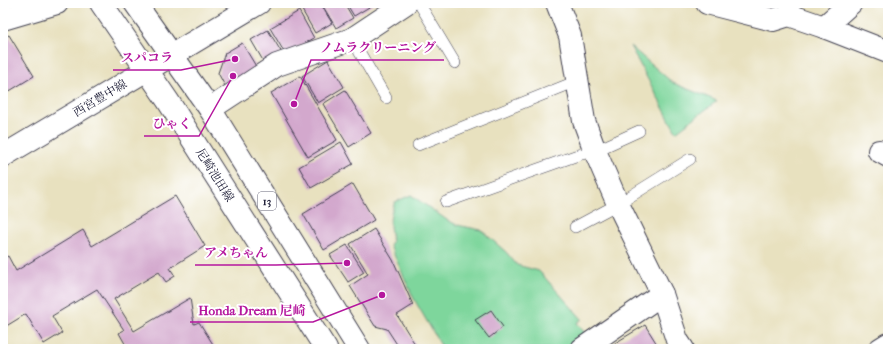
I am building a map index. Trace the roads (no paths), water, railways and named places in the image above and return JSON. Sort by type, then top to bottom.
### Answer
[{"type":"main road","points":[[3,19],[57,3]]},
{"type":"main road","name":"尼崎池田線","points":[[101,3],[147,70],[326,349]]},
{"type":"main road","name":"13","points":[[135,3],[210,109],[359,349]]},
{"type":"main road","name":"西宮豊中線","points":[[3,156],[259,3]]},
{"type":"main road","points":[[210,109],[277,65],[352,39],[406,3]]},
{"type":"main road","points":[[557,3],[570,36],[584,121],[594,151],[662,294],[677,340],[683,349]]},
{"type":"main road","points":[[824,27],[851,3]]},
{"type":"main road","points":[[709,4],[773,20],[789,15],[888,52]]},
{"type":"main road","points":[[582,349],[662,294]]},
{"type":"main road","points":[[880,349],[888,344]]},
{"type":"lane","points":[[419,3],[455,63]]},
{"type":"lane","points":[[352,39],[386,98]]},
{"type":"lane","points":[[418,145],[577,81]]},
{"type":"lane","points":[[446,202],[578,155],[594,151],[639,131]]},
{"type":"lane","points":[[576,227],[618,204],[690,159]]},
{"type":"place","name":"スパコラ","points":[[235,59]]},
{"type":"place","name":"ひゃく","points":[[233,76]]},
{"type":"place","name":"ノムラクリーニング","points":[[294,104]]},
{"type":"place","name":"アメちゃん","points":[[347,263]]},
{"type":"place","name":"Honda Dream 尼崎","points":[[382,295]]}]
